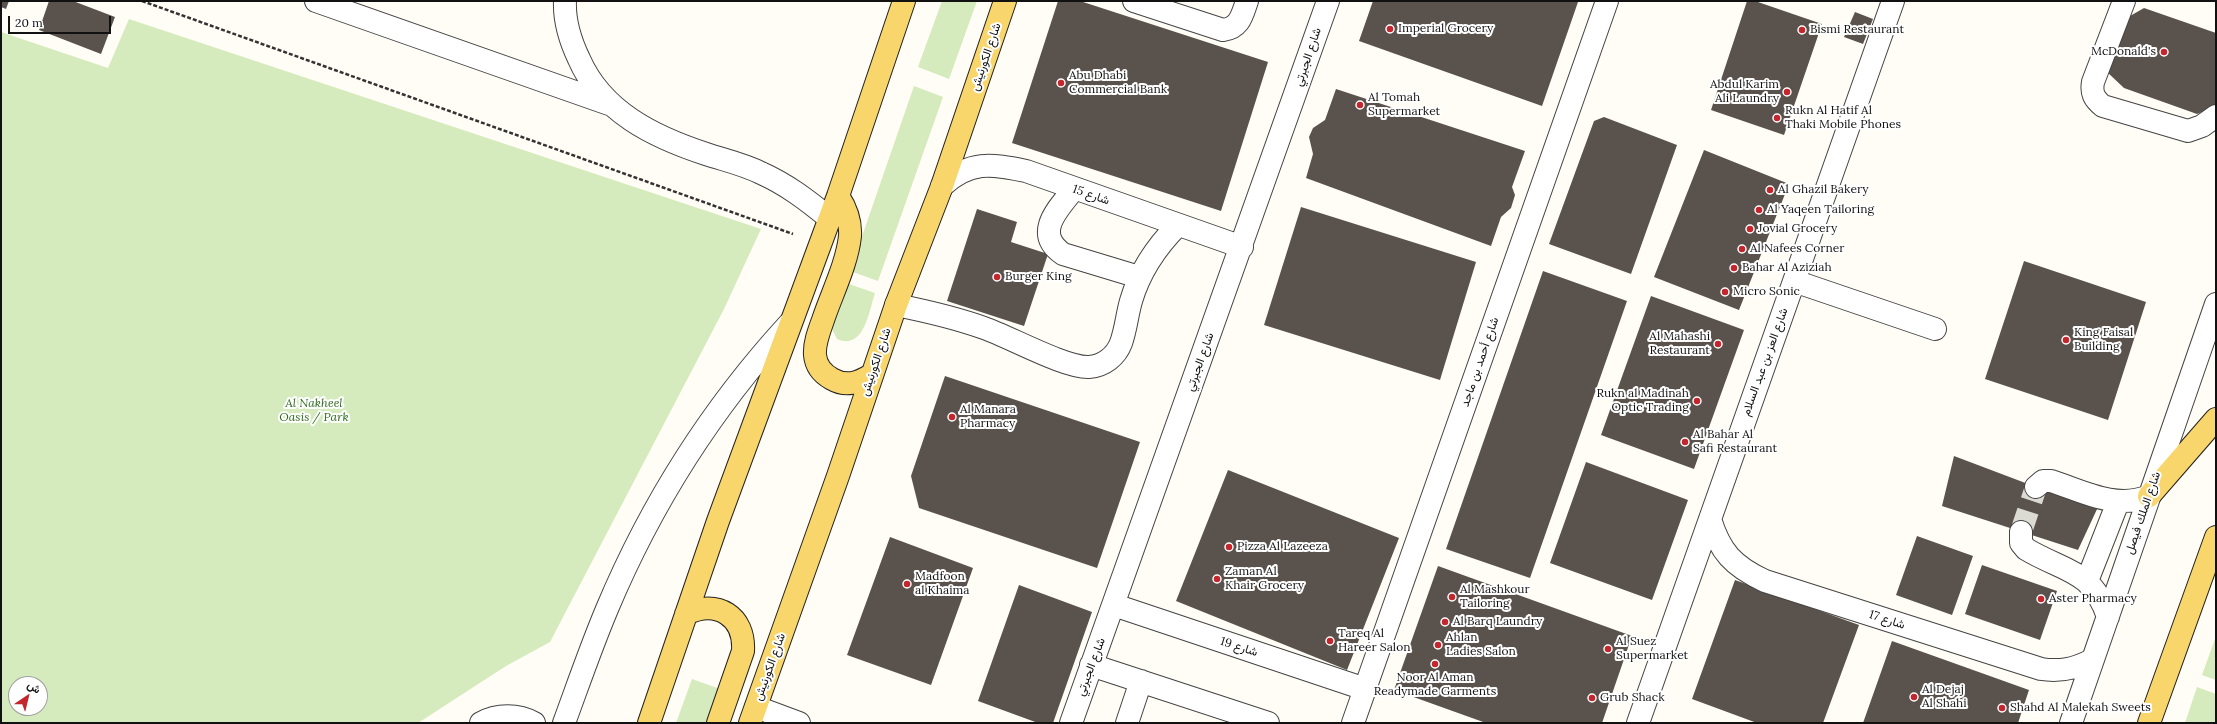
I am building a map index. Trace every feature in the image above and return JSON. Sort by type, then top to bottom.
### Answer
[{"type":"main road","points":[[649,723],[789,324],[838,196],[904,1]]},
{"type":"main road","name":"شارع الكورنيش","points":[[753,715],[835,484],[896,305],[942,186],[1005,1]]},
{"type":"main road","points":[[838,196],[845,207],[849,221],[850,236],[846,253],[819,332],[815,356],[819,367],[826,376],[837,382],[849,384],[861,382],[871,375]]},
{"type":"main road","points":[[2149,496],[2216,419]]},
{"type":"main road","points":[[2149,723],[2216,537]]},
{"type":"main road","points":[[686,614],[696,609],[718,609],[735,621],[741,630],[744,640],[743,651],[718,723]]},
{"type":"street","points":[[316,1],[610,104]]},
{"type":"street","points":[[565,1],[564,17],[571,41],[592,84],[610,104],[632,120],[681,145],[760,172],[784,185],[829,218]]},
{"type":"street","points":[[1134,1],[1223,30],[1230,29],[1237,25],[1247,1]]},
{"type":"street","name":"شارع الجبرتي","points":[[1071,723],[1114,605],[1134,542],[1242,247],[1328,1]]},
{"type":"street","name":"شارع أحمد بن ماجد","points":[[1353,723],[1607,1]]},
{"type":"street","name":"شارع العز بن عبد السلام","points":[[1638,723],[1893,1]]},
{"type":"street","points":[[2124,1],[2093,82],[2092,89],[2097,102],[2103,106],[2188,131],[2202,126],[2216,116]]},
{"type":"street","name":"شارع 15","points":[[942,186],[952,176],[964,170],[992,165],[1026,171],[1242,247]]},
{"type":"street","points":[[1074,189],[1050,221],[1050,240],[1055,248],[1063,254],[1139,277]]},
{"type":"street","points":[[896,305],[926,311],[985,328],[1073,364],[1089,367],[1103,364],[1114,356],[1121,343],[1139,277],[1149,258],[1178,225]]},
{"type":"street","points":[[1794,281],[1935,330]]},
{"type":"street","name":"شارع الملك فيصل","points":[[2071,723],[2216,304]]},
{"type":"street","points":[[564,723],[607,610],[661,499],[693,446],[729,395],[789,324]]},
{"type":"street","points":[[2036,487],[2043,481],[2050,481],[2118,502],[2134,501],[2149,496]]},
{"type":"street","points":[[2087,581],[2118,502]]},
{"type":"street","name":"شارع 17","points":[[1710,519],[1716,539],[1728,558],[1745,572],[1765,581],[2041,669],[2051,671],[2073,669],[2092,660]]},
{"type":"street","points":[[2021,532],[2020,538],[2026,549],[2076,573],[2087,581],[2103,604],[2108,617]]},
{"type":"street","name":"شارع 19","points":[[1114,605],[1365,689]]},
{"type":"street","points":[[1091,665],[1268,723]]},
{"type":"street","points":[[1127,723],[1141,681]]},
{"type":"street","points":[[753,715],[799,723]]},
{"type":"street","points":[[481,723],[488,719],[507,716],[527,719],[534,723]]},
{"type":"path","points":[[142,1],[819,243]]},
{"type":"green space","points":[[942,1],[977,1],[949,79],[918,67]]},
{"type":"green space","name":"Al Nakheel Oasis / Park","points":[[129,19],[761,229],[724,309],[550,642],[506,666],[418,723],[1,723],[1,32],[108,68]]},
{"type":"green space","points":[[914,86],[943,97],[878,281],[850,271]]},
{"type":"green space","points":[[846,283],[875,293],[864,327],[853,339],[846,341],[837,339],[832,329]]},
{"type":"green space","points":[[2216,636],[2216,680],[2202,675]]},
{"type":"green space","points":[[692,679],[720,689],[708,723],[676,723]]},
{"type":"green space","points":[[2197,687],[2216,694],[2216,723],[2185,723]]},
{"type":"building","points":[[1,1],[9,1],[6,9],[1,7]]},
{"type":"building","points":[[49,1],[73,1],[115,17],[101,54],[39,30]]},
{"type":"building","points":[[1058,1],[1080,1],[1268,62],[1221,211],[1012,143]]},
{"type":"building","points":[[1373,1],[1578,2],[1542,106],[1359,41]]},
{"type":"building","points":[[1747,1],[1755,1],[1822,24],[1784,135],[1711,110]]},
{"type":"building","name":"McDonald's","points":[[2144,8],[2216,33],[2216,106],[2197,114],[2124,88],[2106,71],[2123,20]]},
{"type":"building","points":[[1855,12],[1873,19],[1863,44],[1844,37]]},
{"type":"building","points":[[1336,89],[1525,151],[1512,187],[1515,195],[1511,208],[1501,217],[1491,246],[1306,178],[1313,154],[1309,137],[1313,128],[1325,120]]},
{"type":"building","points":[[1604,117],[1677,145],[1631,274],[1549,244],[1594,121]]},
{"type":"building","points":[[1704,150],[1789,184],[1739,310],[1654,277]]},
{"type":"building","points":[[1301,207],[1476,262],[1440,380],[1264,325]]},
{"type":"building","name":"Burger King","points":[[977,209],[1017,222],[1011,242],[1048,254],[1024,326],[947,301]]},
{"type":"building","name":"King Faisal Building","points":[[2024,261],[2146,302],[2108,420],[1985,379]]},
{"type":"building","points":[[1543,271],[1627,301],[1530,578],[1446,549]]},
{"type":"building","points":[[1651,296],[1744,330],[1694,469],[1601,435]]},
{"type":"building","points":[[945,376],[1140,442],[1097,568],[919,508],[911,476]]},
{"type":"building","points":[[1954,456],[2036,487],[2098,507],[2078,550],[1942,506]]},
{"type":"building","points":[[1586,462],[1688,500],[1652,600],[1550,563]]},
{"type":"building","points":[[1228,470],[1399,538],[1347,670],[1176,601]]},
{"type":"building","points":[[1917,536],[1973,556],[1952,615],[1896,595]]},
{"type":"building","points":[[890,537],[973,568],[931,685],[847,655]]},
{"type":"building","points":[[1982,565],[2057,591],[2040,640],[1965,614]]},
{"type":"building","points":[[1438,566],[1632,636],[1602,723],[1486,723],[1394,690]]},
{"type":"building","points":[[1735,580],[1859,625],[1823,723],[1757,723],[1692,699]]},
{"type":"building","points":[[1019,585],[1092,612],[1053,723],[1038,723],[978,701]]},
{"type":"building","points":[[1892,641],[2029,690],[2018,723],[1863,723]]},
{"type":"tunnel","points":[[2021,532],[2036,487]]},
{"type":"place","name":"Imperial Grocery","points":[[1390,29]]},
{"type":"place","name":"Bismi Restaurant","points":[[1802,30]]},
{"type":"place","name":"McDonald's","points":[[2164,52]]},
{"type":"place","name":"Abu Dhabi Commercial Bank","points":[[1061,83]]},
{"type":"place","name":"Abdul Karim Ali Laundry","points":[[1787,92]]},
{"type":"place","name":"Al Tomah Supermarket","points":[[1360,105]]},
{"type":"place","name":"Rukn Al Hatif Al Thaki Mobile Phones","points":[[1777,118]]},
{"type":"place","name":"Al Ghazil Bakery","points":[[1770,190]]},
{"type":"place","name":"Al Yaqeen Tailoring","points":[[1759,210]]},
{"type":"place","name":"Jovial Grocery","points":[[1750,229]]},
{"type":"place","name":"Al Nafees Corner","points":[[1742,249]]},
{"type":"place","name":"Bahar Al Aziziah","points":[[1734,268]]},
{"type":"place","name":"Burger King","points":[[997,277]]},
{"type":"place","name":"Micro Sonic","points":[[1725,292]]},
{"type":"place","name":"King Faisal Building","points":[[2066,340]]},
{"type":"place","name":"Al Mahashi Restaurant","points":[[1718,344]]},
{"type":"place","name":"Rukn al Madinah Optic Trading","points":[[1697,401]]},
{"type":"place","name":"Al Manara Pharmacy","points":[[952,417]]},
{"type":"place","name":"Al Bahar Al Safi Restaurant","points":[[1685,442]]},
{"type":"place","name":"Pizza Al Lazeeza","points":[[1229,547]]},
{"type":"place","name":"Zaman Al Khair Grocery","points":[[1217,579]]},
{"type":"place","name":"Madfoon al Khaima","points":[[907,584]]},
{"type":"place","name":"Al Mashkour Tailoring","points":[[1452,597]]},
{"type":"place","name":"Aster Pharmacy","points":[[2041,599]]},
{"type":"place","name":"Al Barq Laundry","points":[[1445,622]]},
{"type":"place","name":"Tareq Al Hareer Salon","points":[[1330,641]]},
{"type":"place","name":"Ahlan Ladies Salon","points":[[1438,645]]},
{"type":"place","name":"Al Suez Supermarket","points":[[1608,649]]},
{"type":"place","name":"Noor Al Aman Readymade Garments","points":[[1435,664]]},
{"type":"place","name":"Al Dejaj Al Shahi","points":[[1914,697]]},
{"type":"place","name":"Grub Shack","points":[[1592,698]]},
{"type":"place","name":"Shahd Al Malekah Sweets","points":[[2002,708]]}]
